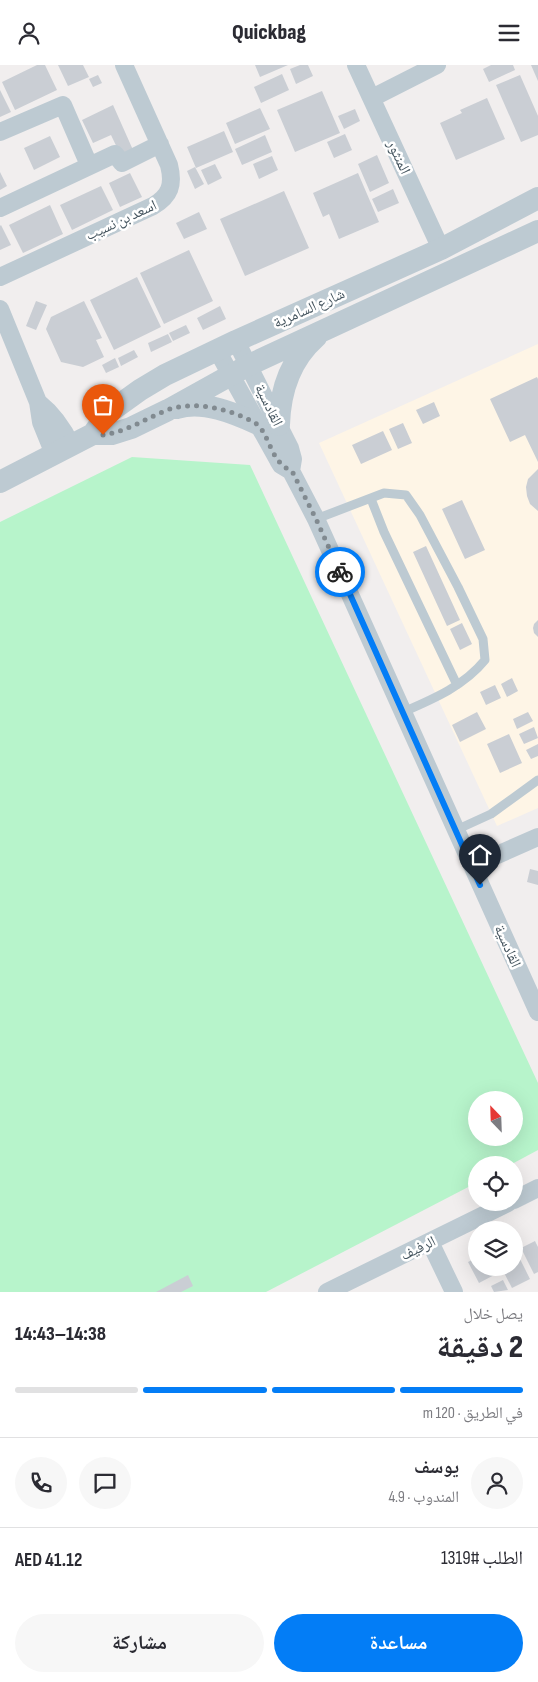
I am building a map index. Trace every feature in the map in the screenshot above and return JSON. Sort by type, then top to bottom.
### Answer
[{"type":"street","name":"اسعد بن نسيب","points":[[0,277],[165,199],[172,176],[169,165],[124,65]]},
{"type":"street","name":"المنثور","points":[[356,65],[441,249]]},
{"type":"street","points":[[372,98],[437,65]]},
{"type":"street","points":[[0,133],[63,105],[89,165]]},
{"type":"street","points":[[0,208],[115,154],[122,163],[160,144]]},
{"type":"street","name":"شارع السامرية","points":[[0,482],[93,434],[101,420],[116,406],[165,375],[227,345],[441,249],[538,197]]},
{"type":"street","name":"شارع السامرية","points":[[93,434],[103,435],[122,431],[168,410],[240,370],[538,231]]},
{"type":"street","points":[[0,309],[38,402],[54,416],[60,425],[62,450]]},
{"type":"street","points":[[168,410],[183,406],[214,409],[268,425],[293,365],[312,341],[324,331]]},
{"type":"street","name":"القادسية","points":[[227,345],[268,425],[278,461],[286,469],[292,471],[316,519],[538,1012]]},
{"type":"street","points":[[472,866],[538,837]]},
{"type":"street","points":[[523,1196],[538,1188]]},
{"type":"street","name":"الرفيف","points":[[327,1292],[492,1211]]},
{"type":"street","points":[[430,1242],[454,1292]]},
{"type":"lane","points":[[316,519],[384,493],[406,495],[420,515],[483,639],[485,660],[474,673],[429,701],[403,712]]},
{"type":"lane","points":[[371,499],[384,531],[457,685]]},
{"type":"lane","points":[[456,830],[491,814],[538,780]]},
{"type":"shaded area","points":[[538,344],[538,808],[497,826],[319,443]]},
{"type":"green space","points":[[132,457],[250,465],[538,1083],[538,1150],[523,1158],[523,1156],[468,1156],[468,1187],[266,1292],[0,1292],[0,522]]},
{"type":"building","points":[[37,65],[45,65],[57,90],[15,110],[2,82]]},
{"type":"building","points":[[58,65],[83,65],[89,77],[68,86]]},
{"type":"building","points":[[255,65],[288,65],[260,77]]},
{"type":"building","points":[[300,65],[308,65],[313,76],[296,84],[290,69]]},
{"type":"building","points":[[491,65],[513,65],[515,70],[489,82],[483,69]]},
{"type":"building","points":[[531,65],[538,65],[538,81]]},
{"type":"building","points":[[282,74],[289,90],[261,103],[254,87]]},
{"type":"building","points":[[98,75],[102,83],[93,87],[89,79]]},
{"type":"building","points":[[520,75],[538,116],[538,135],[521,142],[496,85]]},
{"type":"building","points":[[0,90],[11,112],[0,117]]},
{"type":"building","points":[[322,91],[340,133],[295,152],[277,110]]},
{"type":"building","points":[[487,98],[505,139],[456,160],[440,123],[462,113],[460,110]]},
{"type":"building","points":[[113,105],[133,150],[121,156],[111,135],[93,143],[82,120]]},
{"type":"building","points":[[260,108],[270,129],[235,144],[226,123]]},
{"type":"building","points":[[355,109],[360,121],[344,129],[338,116]]},
{"type":"building","points":[[224,131],[233,152],[196,168],[187,147]]},
{"type":"building","points":[[345,134],[352,150],[334,158],[327,142]]},
{"type":"building","points":[[265,135],[272,152],[242,165],[235,149]]},
{"type":"building","points":[[50,136],[60,157],[34,170],[24,148]]},
{"type":"building","points":[[377,155],[389,183],[370,192],[358,164]]},
{"type":"building","points":[[272,156],[278,170],[259,179],[253,164]]},
{"type":"building","points":[[215,164],[222,178],[208,185],[201,170]]},
{"type":"building","points":[[195,167],[204,184],[195,189],[187,171]]},
{"type":"building","points":[[0,172],[7,186],[0,190]]},
{"type":"building","points":[[130,173],[142,197],[120,207],[109,183]]},
{"type":"building","points":[[358,173],[379,222],[339,239],[329,214],[323,217],[313,193]]},
{"type":"building","points":[[101,186],[113,210],[72,230],[60,205]]},
{"type":"building","points":[[393,189],[399,203],[378,212],[372,199]]},
{"type":"building","points":[[284,191],[309,248],[245,276],[220,219]]},
{"type":"building","points":[[50,205],[63,234],[23,253],[9,225]]},
{"type":"building","points":[[199,212],[207,229],[184,239],[176,223]]},
{"type":"building","points":[[0,226],[11,245],[0,250]]},
{"type":"building","points":[[189,250],[213,301],[164,324],[140,273]]},
{"type":"building","points":[[137,277],[161,327],[114,350],[90,300]]},
{"type":"building","points":[[36,301],[47,305],[36,330],[26,326]]},
{"type":"building","points":[[84,301],[102,338],[96,340],[104,357],[83,367],[61,362],[46,329],[51,317]]},
{"type":"building","points":[[220,306],[226,319],[203,330],[197,318]]},
{"type":"building","points":[[186,325],[190,333],[173,341],[169,333]]},
{"type":"building","points":[[168,334],[172,342],[151,352],[148,343]]},
{"type":"building","points":[[134,350],[138,357],[121,366],[118,358]]},
{"type":"building","points":[[115,358],[119,367],[106,373],[102,365]]},
{"type":"building","points":[[537,377],[538,462],[525,435],[510,442],[490,399]]},
{"type":"building","points":[[434,402],[440,416],[423,424],[416,410]]},
{"type":"building","points":[[403,423],[412,443],[398,449],[389,429]]},
{"type":"building","points":[[383,431],[392,450],[361,464],[352,445]]},
{"type":"building","points":[[538,469],[538,511],[530,504],[526,487],[528,479]]},
{"type":"building","points":[[462,500],[485,550],[465,559],[442,509]]},
{"type":"building","points":[[426,546],[460,620],[447,626],[413,552]]},
{"type":"building","points":[[538,620],[538,637],[534,633],[533,628]]},
{"type":"building","points":[[462,623],[472,644],[460,650],[450,629]]},
{"type":"building","points":[[512,678],[518,691],[507,697],[501,684]]},
{"type":"building","points":[[495,685],[501,698],[486,705],[480,692]]},
{"type":"building","points":[[477,712],[486,729],[460,742],[452,725]]},
{"type":"building","points":[[528,712],[533,721],[517,729],[513,719]]},
{"type":"building","points":[[534,727],[538,738],[524,744],[519,734]]},
{"type":"building","points":[[509,734],[522,763],[500,773],[487,744]]},
{"type":"building","points":[[538,744],[538,756],[531,759],[526,750]]},
{"type":"building","points":[[530,869],[538,871],[538,885],[527,882]]},
{"type":"building","points":[[535,1241],[538,1247],[538,1272],[534,1274],[523,1252],[523,1247]]},
{"type":"building","points":[[523,1265],[530,1279],[512,1288],[506,1276],[523,1276]]},
{"type":"building","points":[[188,1275],[193,1286],[181,1292],[156,1292]]},
{"type":"building","points":[[475,1276],[492,1276],[479,1283]]},
{"type":"building","points":[[503,1280],[508,1290],[494,1292],[491,1286]]},
{"type":"way so far","points":[[103,435],[131,428],[168,410],[183,406],[229,412],[258,424],[278,461],[286,469],[292,471],[340,572]]},
{"type":"route","points":[[340,572],[480,885]]}]
